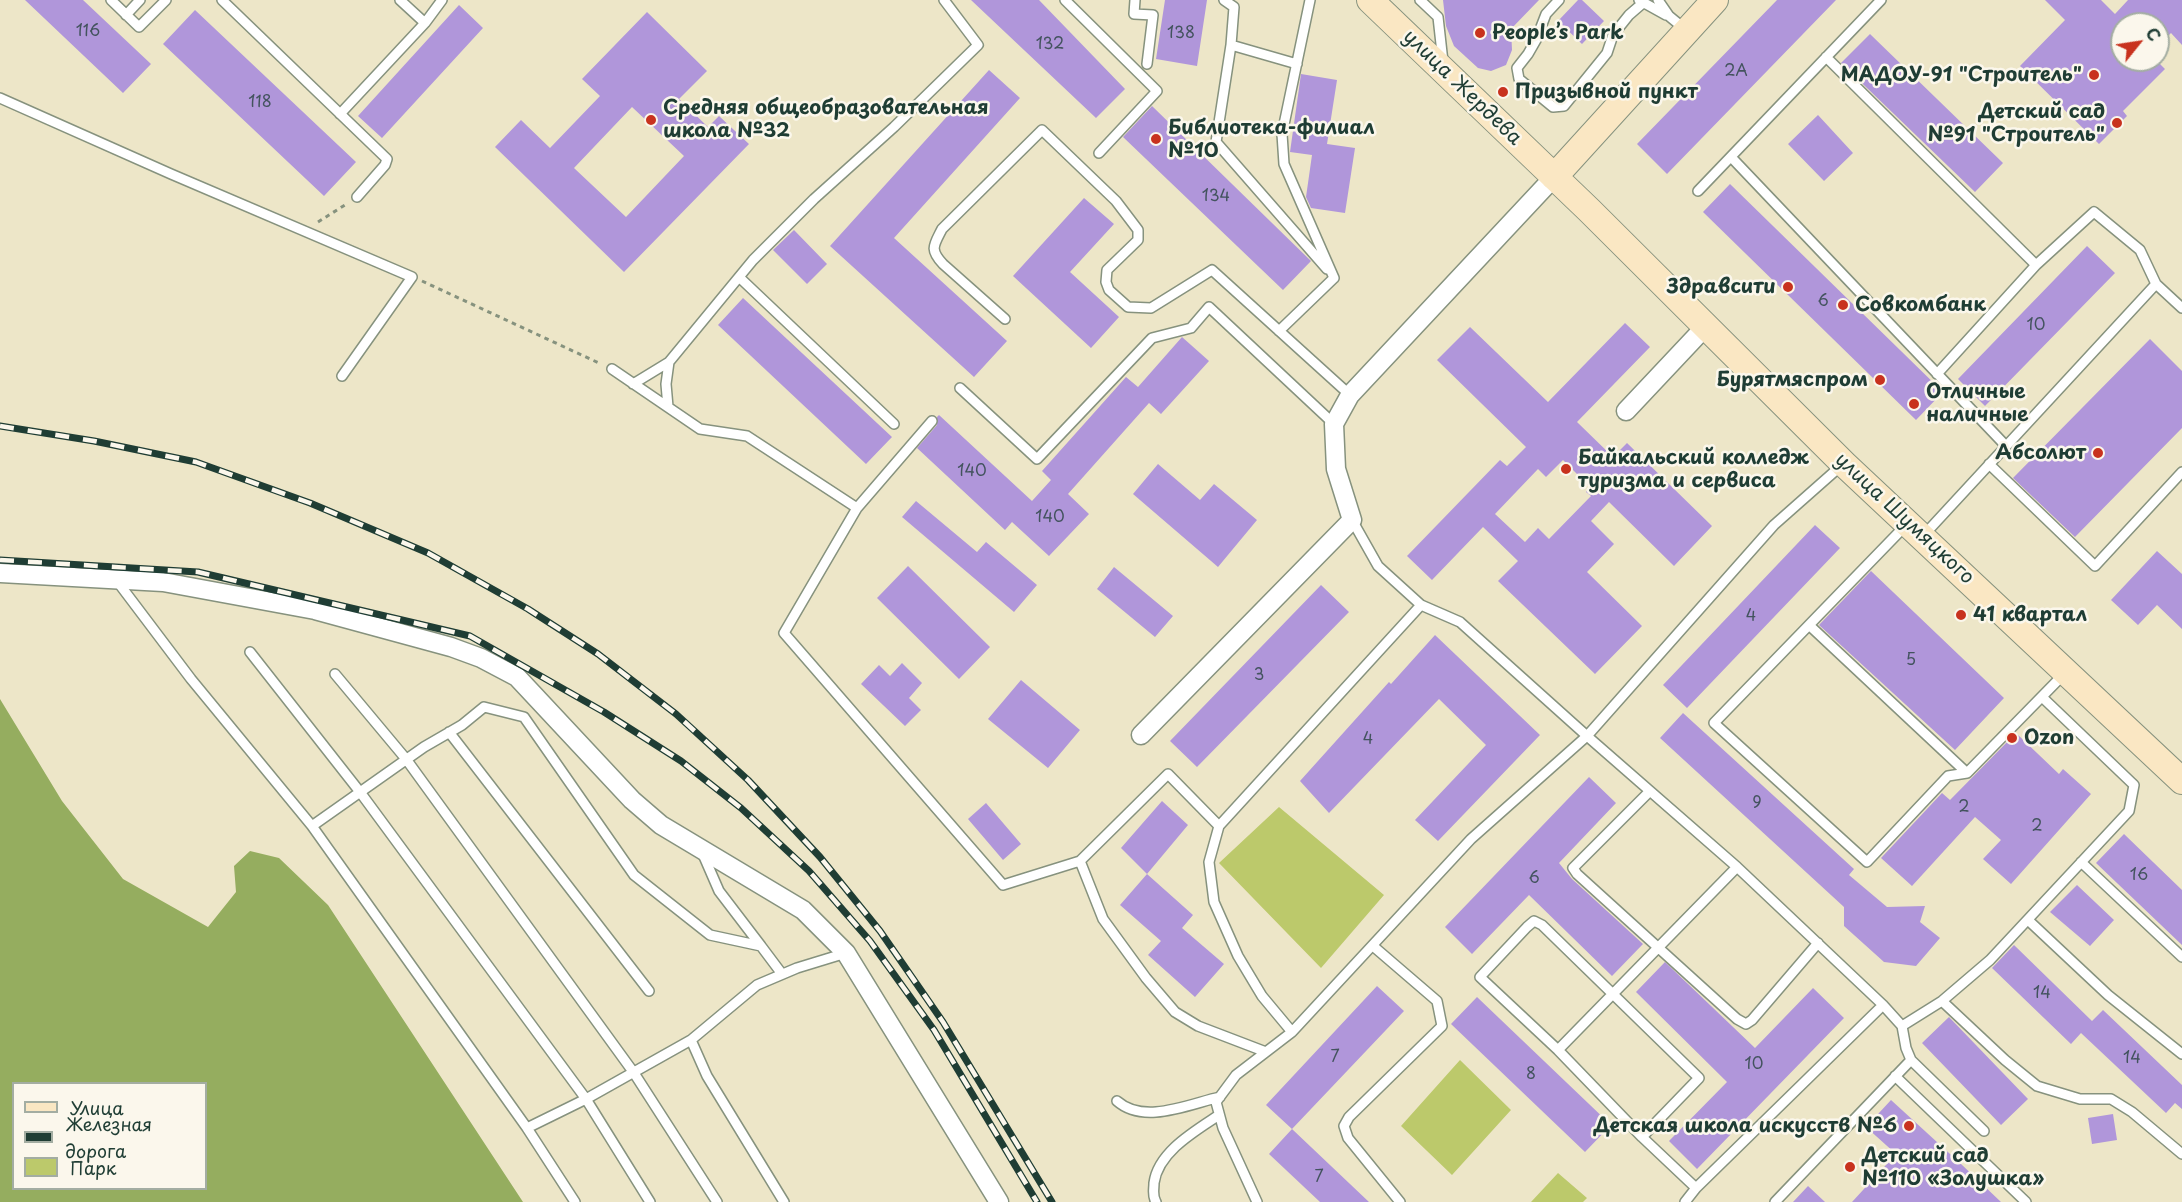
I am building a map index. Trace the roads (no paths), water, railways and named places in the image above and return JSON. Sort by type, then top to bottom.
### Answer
[{"type":"main road","name":"улица Жердева","points":[[1370,0],[1554,177]]},
{"type":"main road","points":[[1554,177],[1678,23],[1715,0]]},
{"type":"main road","name":"улица Шумяцкого","points":[[1554,177],[1844,464],[2182,781]]},
{"type":"street","points":[[1142,735],[1352,520],[1336,469],[1334,424],[1350,395],[1554,177]]},
{"type":"street","points":[[1626,411],[1706,326]]},
{"type":"street","points":[[0,573],[164,582],[315,610],[451,647],[481,658],[517,677],[632,800],[661,825],[803,910],[846,953],[999,1202]]},
{"type":"lane","points":[[111,0],[139,27],[166,0]]},
{"type":"lane","points":[[126,15],[140,0]]},
{"type":"lane","points":[[222,0],[387,159],[386,165],[357,197]]},
{"type":"lane","points":[[400,0],[424,23]]},
{"type":"lane","points":[[340,114],[424,23],[442,0]]},
{"type":"lane","points":[[633,384],[669,362],[753,260],[814,199],[978,45],[944,0]]},
{"type":"lane","points":[[1065,0],[1157,91],[1099,153]]},
{"type":"lane","points":[[1135,0],[1134,14],[1153,15],[1147,64]]},
{"type":"lane","points":[[1224,0],[1234,7],[1231,45],[1216,142],[1334,278]]},
{"type":"lane","points":[[1310,0],[1282,134],[1284,164],[1334,278]]},
{"type":"lane","points":[[1420,0],[1438,17],[1444,70]]},
{"type":"lane","points":[[1559,0],[1546,14],[1532,47],[1517,68],[1519,79],[1553,107],[1564,106],[1607,53],[1612,35],[1642,1],[1678,23]]},
{"type":"lane","points":[[1658,0],[1678,23]]},
{"type":"lane","points":[[1698,191],[1881,0]]},
{"type":"lane","points":[[1231,45],[1297,64]]},
{"type":"lane","points":[[1826,57],[2036,265]]},
{"type":"lane","points":[[0,98],[412,277],[342,376]]},
{"type":"lane","points":[[1005,319],[943,264],[935,255],[933,246],[942,229],[1042,129],[1116,201],[1138,230],[1138,240],[1107,270],[1106,282],[1109,290],[1128,307],[1151,308],[1212,270],[1350,395]]},
{"type":"lane","points":[[1731,157],[2006,446]]},
{"type":"lane","points":[[1937,374],[2036,265],[2094,212],[2140,250],[2156,284],[2182,308]]},
{"type":"lane","points":[[739,277],[894,424]]},
{"type":"lane","points":[[1279,331],[1334,278]]},
{"type":"lane","points":[[2066,672],[1967,773],[1948,776],[1867,862],[1714,723],[1809,625],[1989,465],[2156,284]]},
{"type":"lane","points":[[960,388],[1038,459],[1152,338],[1191,328],[1209,307],[1334,424]]},
{"type":"lane","points":[[668,407],[666,384],[669,362]]},
{"type":"lane","points":[[612,369],[700,429],[747,436],[857,508]]},
{"type":"lane","points":[[932,421],[857,508],[784,633],[1003,885],[1080,861],[1168,774],[1219,826]]},
{"type":"lane","points":[[1257,1202],[1223,1128],[1216,1102],[1236,1075],[1292,1032],[1472,839],[1587,736],[1774,525],[1844,464]]},
{"type":"lane","points":[[1989,465],[2095,566],[2182,472]]},
{"type":"lane","points":[[1352,520],[1378,566],[1421,605],[1460,622],[1737,867],[1883,1005],[1902,1026],[1911,1060],[1984,1131]]},
{"type":"lane","points":[[116,579],[190,680],[312,826],[527,1128],[575,1202]]},
{"type":"lane","points":[[1292,1032],[1262,996],[1238,956],[1214,902],[1209,862],[1219,826],[1421,605]]},
{"type":"lane","points":[[1809,625],[1967,773]]},
{"type":"lane","points":[[250,652],[360,792],[586,1099],[650,1202]]},
{"type":"lane","points":[[335,674],[406,759],[634,1073],[717,1202]]},
{"type":"lane","points":[[1902,1026],[1942,1001],[1990,960],[2129,811],[2134,785],[2042,697]]},
{"type":"lane","points":[[312,826],[484,707],[524,717],[634,874],[710,935],[760,946]]},
{"type":"lane","points":[[449,732],[649,990]]},
{"type":"lane","points":[[1650,791],[1574,868],[1577,874],[1737,1019],[1746,1024],[1752,1020],[1818,943]]},
{"type":"lane","points":[[701,850],[719,891],[782,974]]},
{"type":"lane","points":[[1080,861],[1102,919],[1146,978],[1175,1012],[1198,1026],[1266,1052]]},
{"type":"lane","points":[[2081,862],[2182,957]]},
{"type":"lane","points":[[1558,1050],[1737,867]]},
{"type":"lane","points":[[2028,920],[2108,995],[2182,1054]]},
{"type":"lane","points":[[1642,1137],[1699,1078],[1542,925],[1534,921],[1480,977],[1558,1050],[1642,1137],[1696,1188]]},
{"type":"lane","points":[[1373,945],[1437,1001],[1443,1026],[1349,1117],[1344,1126],[1347,1138],[1400,1202]]},
{"type":"lane","points":[[527,1128],[586,1099],[691,1040],[757,985],[782,974],[846,953]]},
{"type":"lane","points":[[1942,1001],[2037,1086],[2080,1099],[2111,1099],[2132,1112],[2182,1154]]},
{"type":"lane","points":[[1685,1202],[1696,1188],[1883,1005]]},
{"type":"lane","points":[[691,1040],[706,1076],[784,1202]]},
{"type":"lane","points":[[1775,1202],[1911,1060]]},
{"type":"lane","points":[[1895,1076],[2026,1202]]},
{"type":"lane","points":[[1117,1101],[1126,1109],[1148,1113],[1220,1096]]},
{"type":"lane","points":[[1155,1202],[1153,1197],[1155,1173],[1166,1156],[1190,1135],[1219,1115]]},
{"type":"railway","points":[[0,426],[94,441],[196,462],[310,503],[428,553],[528,609],[598,654],[676,714],[748,780],[820,857],[880,931],[943,1022],[1052,1202]]},
{"type":"railway","points":[[0,560],[198,572],[470,636],[604,712],[681,761],[741,808],[809,871],[870,941],[934,1030],[1037,1202]]},
{"type":"place","name":"People’s Park","points":[[1480,33]]},
{"type":"place","name":"МАДОУ-91 \"Строитель\"","points":[[2094,75]]},
{"type":"place","name":"Призывной пункт","points":[[1503,92]]},
{"type":"place","name":"Средняя общеобразовательная школа №32","points":[[651,120]]},
{"type":"place","name":"Детский сад №91 \"Строитель\"","points":[[2117,123]]},
{"type":"place","name":"Библиотека-филиал №10","points":[[1156,139]]},
{"type":"place","name":"Здравсити","points":[[1788,287]]},
{"type":"place","name":"Совкомбанк","points":[[1843,305]]},
{"type":"place","name":"Бурятмяспром","points":[[1880,380]]},
{"type":"place","name":"Отличные наличные","points":[[1914,404]]},
{"type":"place","name":"Абсолют","points":[[2098,453]]},
{"type":"place","name":"Байкальский колледж туризма и сервиса","points":[[1566,469]]},
{"type":"place","name":"41 квартал","points":[[1961,615]]},
{"type":"place","name":"Ozon","points":[[2012,738]]},
{"type":"place","name":"Детская школа искусств №6","points":[[1909,1126]]},
{"type":"place","name":"Детский сад №110 «Золушка»","points":[[1850,1167]]}]
